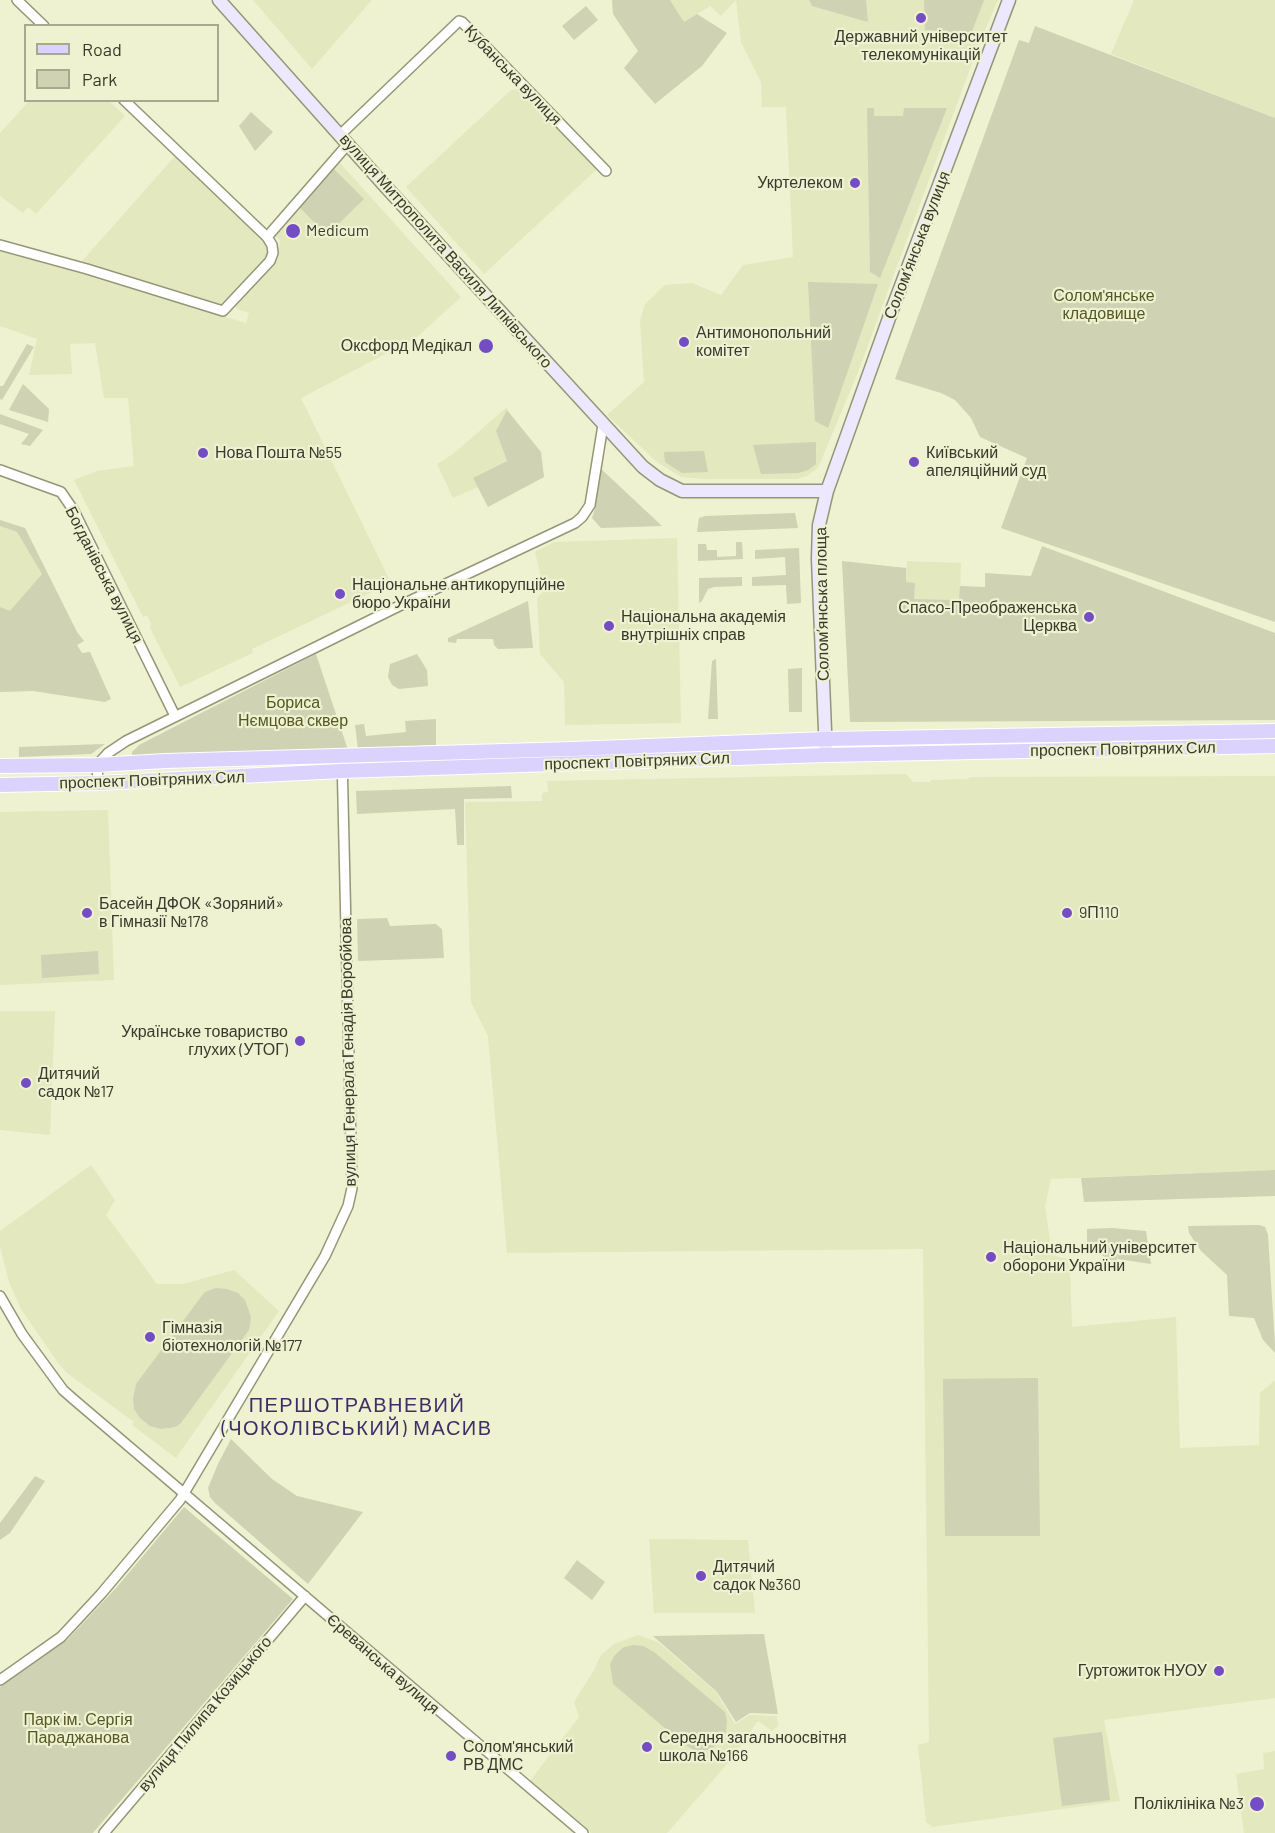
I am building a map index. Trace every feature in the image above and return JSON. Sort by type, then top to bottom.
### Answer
[{"type":"main road","name":"вулиця Митрополита Василя Липківського","points":[[219,0],[643,467],[660,480],[682,491],[827,491]]},
{"type":"main road","name":"Соломʼянська вулиця","points":[[827,491],[893,307],[1010,0]]},
{"type":"main road","name":"Соломʼянська площа","points":[[826,755],[818,560],[819,525],[827,491]]},
{"type":"main road","name":"проспект Повітряних Сил","points":[[0,766],[97,765],[155,761],[826,739],[1275,731]]},
{"type":"main road","name":"проспект Повітряних Сил","points":[[0,785],[826,755],[1275,746]]},
{"type":"street","points":[[17,0],[42,24]]},
{"type":"street","name":"Кубанська вулиця","points":[[344,140],[459,21],[606,171]]},
{"type":"street","points":[[0,246],[87,269],[223,311],[270,261],[273,253],[272,245],[267,237],[126,102]]},
{"type":"street","points":[[267,237],[344,140]]},
{"type":"street","points":[[98,783],[97,765],[108,753],[126,741],[397,607],[574,523],[582,517],[590,505],[603,425]]},
{"type":"street","name":"Богданівська вулиця","points":[[0,470],[61,492],[74,511],[175,716]]},
{"type":"street","name":"вулиця Генерала Генадія Воробйова","points":[[0,1680],[61,1637],[101,1594],[185,1493],[325,1256],[348,1206],[352,1188],[342,756]]},
{"type":"street","name":"Єреванська вулиця","points":[[0,1296],[22,1334],[63,1390],[583,1833]]},
{"type":"street","name":"вулиця Пилипа Козицького","points":[[104,1833],[305,1596]]},
{"type":"shaded area","points":[[253,0],[372,0],[312,69]]},
{"type":"shaded area","points":[[670,0],[736,0],[721,16],[710,6],[684,22]]},
{"type":"shaded area","points":[[736,0],[998,0],[981,39],[858,372],[818,468],[807,476],[797,479],[681,477],[657,462],[607,415],[644,382],[640,321],[645,304],[665,285],[692,283],[721,295],[743,265],[793,257],[786,107],[762,107],[761,82],[741,42]]},
{"type":"shaded area","points":[[1134,0],[1275,0],[1275,118],[1111,54]]},
{"type":"shaded area","points":[[524,89],[596,170],[484,274],[406,187],[511,90]]},
{"type":"shaded area","points":[[28,102],[110,102],[125,116],[36,214],[28,207],[23,213],[0,196],[0,133]]},
{"type":"shaded area","points":[[177,154],[265,238],[269,250],[264,262],[221,304],[82,261]]},
{"type":"shaded area","points":[[339,162],[461,297],[416,338],[301,398],[391,583],[252,649],[253,653],[180,687],[150,628],[151,623],[147,615],[143,617],[74,480],[97,471],[134,466],[128,398],[104,398],[95,343],[70,344],[72,374],[29,375],[37,339],[0,326],[0,250],[246,323],[249,313],[237,309],[235,301],[278,259],[280,240],[272,234]]},
{"type":"shaded area","points":[[506,408],[508,409],[496,431],[507,461],[473,478],[478,487],[453,498],[437,464],[453,454]]},
{"type":"shaded area","points":[[0,526],[17,532],[42,574],[10,612],[0,607]]},
{"type":"shaded area","name":"Національна академія внутрішніх справ","points":[[677,538],[681,723],[565,725],[564,682],[540,654],[537,598],[544,591],[535,552],[554,542]]},
{"type":"shaded area","points":[[907,561],[961,563],[960,600],[914,599],[905,582]]},
{"type":"shaded area","name":"Національний університет оборони України","points":[[906,774],[913,782],[971,777],[1275,776],[1275,1170],[1051,1179],[1045,1206],[1052,1255],[1067,1259],[1070,1270],[1072,1327],[1176,1317],[1180,1448],[1259,1445],[1260,1393],[1275,1380],[1275,1698],[1104,1720],[1120,1801],[932,1827],[926,1822],[918,1745],[929,1742],[923,1249],[507,1253],[488,1036],[471,1002],[465,802],[542,801],[542,793],[548,792],[547,781]]},
{"type":"shaded area","points":[[108,810],[114,980],[0,985],[0,812]]},
{"type":"shaded area","name":"Дитячий садок №17","points":[[0,1011],[55,1011],[50,1135],[0,1130]]},
{"type":"shaded area","name":"Гімназія біотехнологій №177","points":[[91,1165],[115,1200],[106,1215],[157,1284],[183,1284],[234,1270],[279,1311],[176,1458],[132,1425],[134,1422],[67,1373],[21,1309],[9,1282],[0,1246],[0,1231]]},
{"type":"shaded area","name":"Дитячий садок №360","points":[[649,1539],[748,1540],[755,1613],[654,1613]]},
{"type":"shaded area","name":"Середня загальноосвітня школа №166","points":[[638,1635],[658,1642],[716,1692],[735,1724],[750,1715],[777,1716],[778,1726],[772,1731],[758,1721],[728,1763],[667,1833],[591,1833],[530,1781],[579,1717],[574,1702],[601,1655],[614,1644]]},
{"type":"shaded area","name":"Поліклініка №3","points":[[1275,1751],[1275,1833],[1244,1833],[1236,1774],[1264,1769],[1263,1753]]},
{"type":"green space","points":[[612,0],[670,0],[684,22],[697,14],[727,33],[702,66],[655,104],[624,68],[638,51],[613,14]]},
{"type":"green space","points":[[809,0],[866,0],[868,22],[812,6]]},
{"type":"green space","points":[[924,0],[984,0],[971,34],[925,30]]},
{"type":"green space","points":[[586,6],[598,20],[574,40],[562,26]]},
{"type":"green space","name":"Солом'янське кладовище","points":[[1035,26],[1275,118],[1275,622],[1001,528],[1027,458],[980,437],[971,418],[955,400],[941,393],[895,379],[1019,40],[1029,43]]},
{"type":"green space","points":[[867,108],[874,108],[874,116],[903,116],[904,108],[947,108],[880,278],[870,272]]},
{"type":"green space","points":[[251,112],[273,132],[255,151],[239,126]]},
{"type":"green space","points":[[334,169],[364,199],[327,235],[298,206]]},
{"type":"green space","points":[[808,282],[878,284],[828,428],[815,421]]},
{"type":"green space","points":[[27,344],[34,347],[2,400],[0,399],[0,386],[3,386]]},
{"type":"green space","points":[[23,384],[49,409],[48,422],[9,410]]},
{"type":"green space","points":[[507,410],[541,452],[544,477],[488,507],[473,478],[507,461],[496,431]]},
{"type":"green space","points":[[0,414],[43,430],[30,446],[21,444],[29,434],[0,424]]},
{"type":"green space","points":[[816,442],[816,464],[808,470],[798,473],[761,474],[753,445]]},
{"type":"green space","points":[[704,451],[708,472],[682,473],[665,462],[664,452]]},
{"type":"green space","points":[[598,466],[662,526],[601,528],[592,518],[595,509]]},
{"type":"green space","points":[[795,513],[798,528],[697,532],[699,518],[705,516]]},
{"type":"green space","points":[[0,520],[25,528],[77,632],[84,641],[77,645],[82,653],[90,652],[111,699],[105,702],[33,691],[0,692],[0,607],[10,611],[42,574],[17,532],[0,526]]},
{"type":"green space","points":[[736,542],[742,542],[743,559],[698,561],[698,544],[706,544],[707,550],[717,550],[717,557],[736,556]]},
{"type":"green space","points":[[1042,546],[1275,633],[1275,720],[850,722],[842,561],[906,568],[906,582],[915,583],[914,599],[959,600],[960,586],[985,587],[985,573],[1031,576]]},
{"type":"green space","points":[[799,548],[801,603],[787,604],[786,585],[752,586],[752,577],[786,575],[785,557],[755,559],[755,550]]},
{"type":"green space","points":[[742,577],[742,586],[708,589],[699,603],[699,578]]},
{"type":"green space","points":[[528,601],[533,648],[498,649],[493,639],[457,639],[456,643],[448,642],[448,638]]},
{"type":"green space","name":"Бориса Нємцова сквер","points":[[316,654],[348,750],[135,757],[132,755],[139,745]]},
{"type":"green space","points":[[417,654],[427,670],[428,686],[399,689],[392,685],[388,677],[390,664]]},
{"type":"green space","points":[[716,659],[718,719],[708,719],[712,661]]},
{"type":"green space","points":[[802,668],[802,712],[789,712],[788,669]]},
{"type":"green space","points":[[436,719],[436,745],[358,749],[355,725],[364,724],[366,736],[406,732],[405,721]]},
{"type":"green space","points":[[105,744],[91,754],[19,757],[19,747]]},
{"type":"green space","points":[[511,786],[512,798],[464,799],[464,845],[457,845],[455,809],[357,814],[356,791]]},
{"type":"green space","points":[[387,918],[390,926],[436,924],[442,929],[444,958],[358,961],[357,919]]},
{"type":"green space","points":[[98,951],[99,974],[42,978],[41,955]]},
{"type":"green space","points":[[1275,1170],[1275,1196],[1084,1202],[1081,1178]]},
{"type":"green space","points":[[1259,1225],[1265,1227],[1268,1235],[1275,1353],[1263,1340],[1254,1318],[1229,1316],[1227,1275],[1201,1251],[1189,1233],[1188,1226]]},
{"type":"green space","points":[[1112,1228],[1146,1231],[1151,1264],[1118,1259],[1116,1249],[1118,1264],[1087,1247],[1087,1229]]},
{"type":"green space","points":[[216,1288],[238,1293],[245,1300],[251,1317],[249,1330],[181,1423],[175,1427],[161,1429],[150,1426],[134,1409],[136,1384],[205,1292]]},
{"type":"green space","points":[[1038,1378],[1040,1536],[945,1536],[943,1379]]},
{"type":"green space","points":[[231,1439],[272,1479],[297,1496],[363,1512],[308,1584],[210,1497],[208,1488]]},
{"type":"green space","points":[[35,1476],[45,1481],[10,1533],[0,1540],[0,1523]]},
{"type":"green space","name":"Парк ім. Сергія Параджанова","points":[[184,1507],[293,1599],[93,1833],[0,1833],[0,1687],[67,1640],[117,1587]]},
{"type":"green space","points":[[577,1560],[605,1582],[592,1600],[564,1578]]},
{"type":"green space","points":[[764,1634],[778,1714],[750,1713],[736,1722],[717,1692],[653,1636]]},
{"type":"green space","points":[[643,1646],[654,1652],[725,1712],[726,1732],[713,1748],[703,1751],[694,1750],[685,1745],[613,1684],[610,1664],[615,1655],[624,1647]]},
{"type":"green space","points":[[1102,1732],[1110,1800],[1062,1806],[1053,1738]]},
{"type":"place","name":"Державний університет телекомунікацій","points":[[921,18]]},
{"type":"place","name":"Укртелеком","points":[[855,183]]},
{"type":"place","name":"Medicum","points":[[293,231]]},
{"type":"place","name":"Антимонопольний комітет","points":[[684,342]]},
{"type":"place","name":"Оксфорд Медікал","points":[[486,346]]},
{"type":"place","name":"Нова Пошта №55","points":[[203,453]]},
{"type":"place","name":"Київський апеляційний суд","points":[[914,462]]},
{"type":"place","name":"Національне антикорупційне бюро України","points":[[340,594]]},
{"type":"place","name":"Спасо-Преображенська Церква","points":[[1089,617]]},
{"type":"place","name":"Національна академія внутрішніх справ","points":[[609,626]]},
{"type":"place","name":"Басейн ДФОК «Зоряний» в Гімназії №178","points":[[87,913]]},
{"type":"place","name":"9П110","points":[[1067,913]]},
{"type":"place","name":"Українське товариство глухих (УТОГ)","points":[[300,1041]]},
{"type":"place","name":"Дитячий садок №17","points":[[26,1083]]},
{"type":"place","name":"Національний університет оборони України","points":[[991,1257]]},
{"type":"place","name":"Гімназія біотехнологій №177","points":[[150,1337]]},
{"type":"place","name":"Дитячий садок №360","points":[[701,1576]]},
{"type":"place","name":"Гуртожиток НУОУ","points":[[1219,1671]]},
{"type":"place","name":"Середня загальноосвітня школа №166","points":[[647,1747]]},
{"type":"place","name":"Солом'янський РВ ДМС","points":[[451,1756]]},
{"type":"place","name":"Поліклініка №3","points":[[1257,1804]]},
{"type":"district","name":"ПЕРШОТРАВНЕВИЙ (ЧОКОЛІВСЬКИЙ) МАСИВ","points":[[357,1416]]}]
